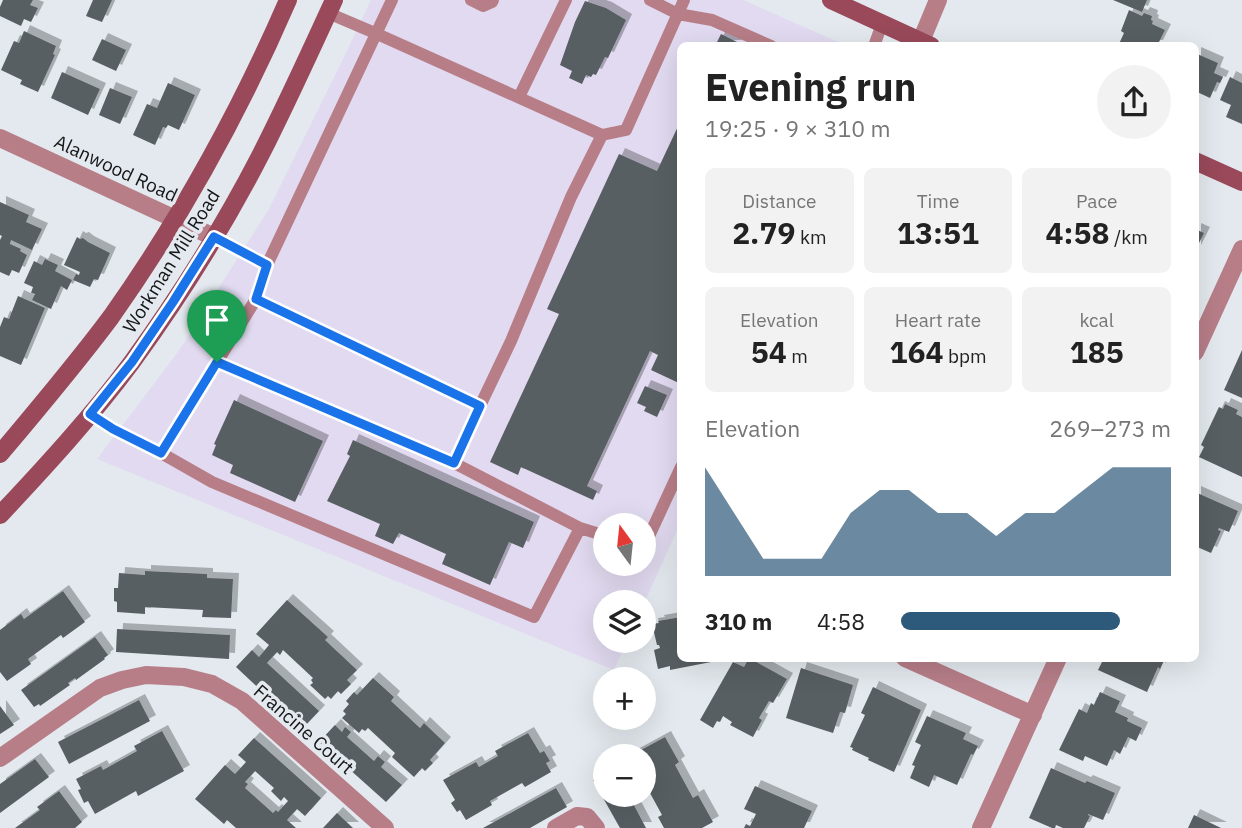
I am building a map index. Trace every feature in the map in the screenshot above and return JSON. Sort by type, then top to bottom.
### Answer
[{"type":"main road","name":"Workman Mill Road","points":[[0,454],[54,391],[103,327],[176,218],[262,60],[288,0]]},
{"type":"main road","points":[[831,0],[924,42]]},
{"type":"main road","name":"Workman Mill Road","points":[[0,515],[90,414],[146,342],[173,302],[214,237],[260,155],[331,7]]},
{"type":"main road","points":[[1199,163],[1242,182]]},
{"type":"street","points":[[926,42],[938,0]]},
{"type":"street","name":"Alanwood Road","points":[[0,138],[214,237]]},
{"type":"street","points":[[1199,343],[1242,249]]},
{"type":"street","points":[[914,662],[1033,716]]},
{"type":"street","points":[[981,828],[1056,662]]},
{"type":"street","name":"Francine Court","points":[[0,758],[100,688],[146,675],[184,677],[212,684],[242,701],[385,828]]},
{"type":"street","points":[[555,828],[576,816],[587,817],[596,828]]},
{"type":"lane","points":[[161,453],[256,299],[267,265],[392,0]]},
{"type":"lane","points":[[471,0],[483,6],[493,0]]},
{"type":"lane","points":[[519,97],[566,0]]},
{"type":"lane","points":[[650,0],[678,14],[712,20],[762,42]]},
{"type":"lane","points":[[331,7],[375,33],[603,135],[626,130],[684,0]]},
{"type":"lane","points":[[875,42],[882,24]]},
{"type":"lane","points":[[454,463],[522,317],[571,197],[603,135]]},
{"type":"lane","points":[[214,237],[267,265]]},
{"type":"lane","points":[[256,299],[480,406]]},
{"type":"lane","points":[[217,362],[454,463],[580,528],[593,532]]},
{"type":"lane","points":[[90,414],[212,482],[534,617],[580,528]]},
{"type":"lane","points":[[656,521],[677,476]]},
{"type":"shaded area","points":[[371,0],[743,0],[838,42],[677,42],[677,531],[650,590],[593,590],[593,653],[622,653],[615,667],[607,667],[97,459],[178,352],[269,209]]},
{"type":"building","points":[[3,0],[33,0],[30,5],[38,8],[31,22],[24,19],[21,26],[0,16]]},
{"type":"building","points":[[93,0],[112,0],[102,22],[86,16]]},
{"type":"building","points":[[1113,0],[1147,0],[1142,12]]},
{"type":"building","points":[[585,1],[606,8],[626,20],[608,58],[605,57],[596,75],[586,75],[582,84],[569,78],[572,71],[560,65]]},
{"type":"building","points":[[1129,10],[1142,16],[1144,13],[1152,16],[1152,24],[1165,30],[1159,42],[1120,42],[1124,33],[1121,31]]},
{"type":"building","points":[[24,31],[56,46],[55,55],[38,92],[20,84],[22,80],[1,70],[14,41],[19,43]]},
{"type":"building","points":[[721,34],[737,42],[717,42]]},
{"type":"building","points":[[102,39],[126,50],[116,71],[92,60]]},
{"type":"building","points":[[1199,55],[1218,63],[1214,73],[1223,77],[1220,83],[1217,82],[1210,98],[1199,93]]},
{"type":"building","points":[[62,72],[100,89],[88,115],[51,98]]},
{"type":"building","points":[[1230,77],[1242,83],[1242,124],[1226,117],[1231,105],[1220,100]]},
{"type":"building","points":[[168,83],[195,95],[179,130],[168,125],[163,127],[155,145],[133,135],[147,104],[157,108]]},
{"type":"building","points":[[110,88],[132,97],[120,124],[99,115]]},
{"type":"building","points":[[677,128],[677,382],[651,370],[658,355],[650,351],[587,486],[597,491],[593,500],[521,467],[518,475],[490,462],[559,314],[547,309],[619,154],[657,171]]},
{"type":"building","points":[[0,202],[29,215],[26,222],[42,229],[32,250],[11,240],[10,244],[27,255],[19,273],[12,270],[9,276],[0,272]]},
{"type":"building","points":[[77,237],[110,253],[98,280],[94,279],[90,287],[73,280],[80,272],[64,265]]},
{"type":"building","points":[[45,259],[58,265],[55,271],[72,280],[67,290],[61,286],[51,309],[32,300],[35,294],[31,293],[33,287],[24,283],[34,261],[42,265]]},
{"type":"building","points":[[18,296],[45,308],[21,365],[0,356],[0,327],[4,317],[9,319]]},
{"type":"building","points":[[1242,350],[1242,398],[1224,390]]},
{"type":"building","points":[[645,386],[667,395],[657,417],[644,411],[646,407],[637,403]]},
{"type":"building","points":[[234,400],[323,441],[295,502],[230,473],[233,465],[212,455],[216,445],[214,444]]},
{"type":"building","points":[[1225,404],[1238,410],[1236,414],[1242,417],[1242,477],[1199,457],[1204,447],[1201,445],[1219,407],[1223,409]]},
{"type":"building","points":[[353,440],[534,522],[523,548],[509,542],[490,585],[442,564],[446,554],[399,533],[393,544],[375,536],[380,524],[327,501],[350,456],[347,454]]},
{"type":"building","points":[[1199,494],[1238,511],[1229,532],[1219,528],[1221,531],[1211,553],[1199,548]]},
{"type":"building","points":[[145,571],[207,574],[207,578],[233,579],[231,618],[202,617],[203,610],[145,607],[145,614],[117,612],[114,588],[118,588],[119,573],[145,575]]},
{"type":"building","points":[[63,591],[85,622],[63,638],[61,635],[28,659],[31,664],[7,681],[0,672],[0,630],[21,614],[24,619]]},
{"type":"building","points":[[287,600],[328,637],[325,640],[357,670],[347,680],[351,684],[341,694],[338,691],[331,699],[328,696],[325,699],[310,685],[313,678],[283,650],[280,655],[277,652],[267,663],[319,711],[302,729],[236,667],[252,650],[259,657],[269,645],[256,634]]},
{"type":"building","points":[[677,618],[677,662],[711,662],[670,670],[670,666],[658,669],[655,653],[660,648],[656,641],[656,623],[658,621]]},
{"type":"building","points":[[117,629],[230,635],[229,659],[116,652]]},
{"type":"building","points":[[95,637],[108,655],[105,659],[68,683],[70,685],[40,706],[39,704],[34,707],[21,690]]},
{"type":"building","points":[[733,662],[744,667],[747,662],[756,662],[787,679],[773,703],[769,701],[759,718],[762,720],[753,737],[730,725],[732,722],[723,716],[713,728],[700,720]]},
{"type":"building","points":[[1102,662],[1163,662],[1160,669],[1158,667],[1147,692],[1098,670]]},
{"type":"building","points":[[801,668],[853,685],[845,713],[840,712],[833,733],[786,718]]},
{"type":"building","points":[[373,678],[394,697],[391,701],[420,728],[424,723],[445,743],[430,760],[433,763],[425,771],[422,768],[414,777],[392,757],[395,753],[368,728],[359,733],[342,718],[346,714],[343,711],[349,704],[346,701],[354,692],[357,695]]},
{"type":"building","points":[[873,687],[921,710],[894,772],[868,760],[869,758],[850,747],[865,715],[861,713]]},
{"type":"building","points":[[1100,692],[1120,701],[1115,712],[1142,728],[1136,741],[1128,737],[1120,754],[1114,750],[1107,766],[1085,756],[1083,761],[1059,750],[1079,709],[1087,713]]},
{"type":"building","points":[[139,700],[150,721],[69,764],[58,742]]},
{"type":"building","points":[[0,706],[14,725],[0,734]]},
{"type":"building","points":[[927,716],[966,733],[963,739],[978,746],[973,755],[971,754],[957,785],[934,775],[929,787],[910,778],[915,766],[912,765],[921,745],[915,742]]},
{"type":"building","points":[[335,725],[342,732],[345,727],[351,732],[347,737],[374,761],[378,756],[385,762],[381,767],[402,785],[386,802],[319,742]]},
{"type":"building","points":[[162,731],[184,771],[138,796],[136,791],[95,814],[88,801],[84,803],[76,779],[101,766],[103,770],[137,751],[134,746]]},
{"type":"building","points":[[528,733],[540,753],[544,751],[550,761],[546,763],[551,772],[525,787],[522,783],[490,801],[492,805],[466,820],[460,810],[457,812],[451,803],[455,800],[443,780],[476,762],[479,767],[498,756],[495,751]]},
{"type":"building","points":[[665,737],[679,762],[675,765],[693,798],[698,795],[713,822],[702,828],[664,828],[658,817],[662,815],[656,804],[656,744],[652,744]]},
{"type":"building","points":[[254,738],[321,798],[305,816],[297,809],[287,820],[296,828],[236,828],[227,820],[224,824],[195,799],[225,765],[235,774],[246,762],[238,755]],"holes":[[[255,771],[274,788],[271,791],[281,801],[284,797],[288,801],[278,812],[276,810],[273,813],[245,788],[248,784],[245,782]]]},
{"type":"building","points":[[35,759],[49,777],[0,813],[0,784]]},
{"type":"building","points":[[1051,768],[1115,793],[1103,820],[1088,814],[1090,816],[1084,828],[1063,828],[1056,825],[1052,828],[1029,818]]},
{"type":"building","points":[[755,786],[812,811],[804,828],[744,828],[746,824],[750,826],[756,814],[744,809]]},
{"type":"building","points":[[556,788],[567,807],[530,828],[483,828]]},
{"type":"building","points":[[59,791],[82,822],[75,828],[15,828],[40,810],[37,807]]},
{"type":"building","points":[[608,807],[635,807],[646,828],[620,828]]},
{"type":"building","points":[[337,813],[353,828],[323,828]]},
{"type":"building","points":[[1194,815],[1221,828],[1188,828]]},
{"type":"route","points":[[214,237],[267,265],[256,299],[480,406],[454,463],[217,362],[161,453],[90,414],[132,362],[214,237]]}]
